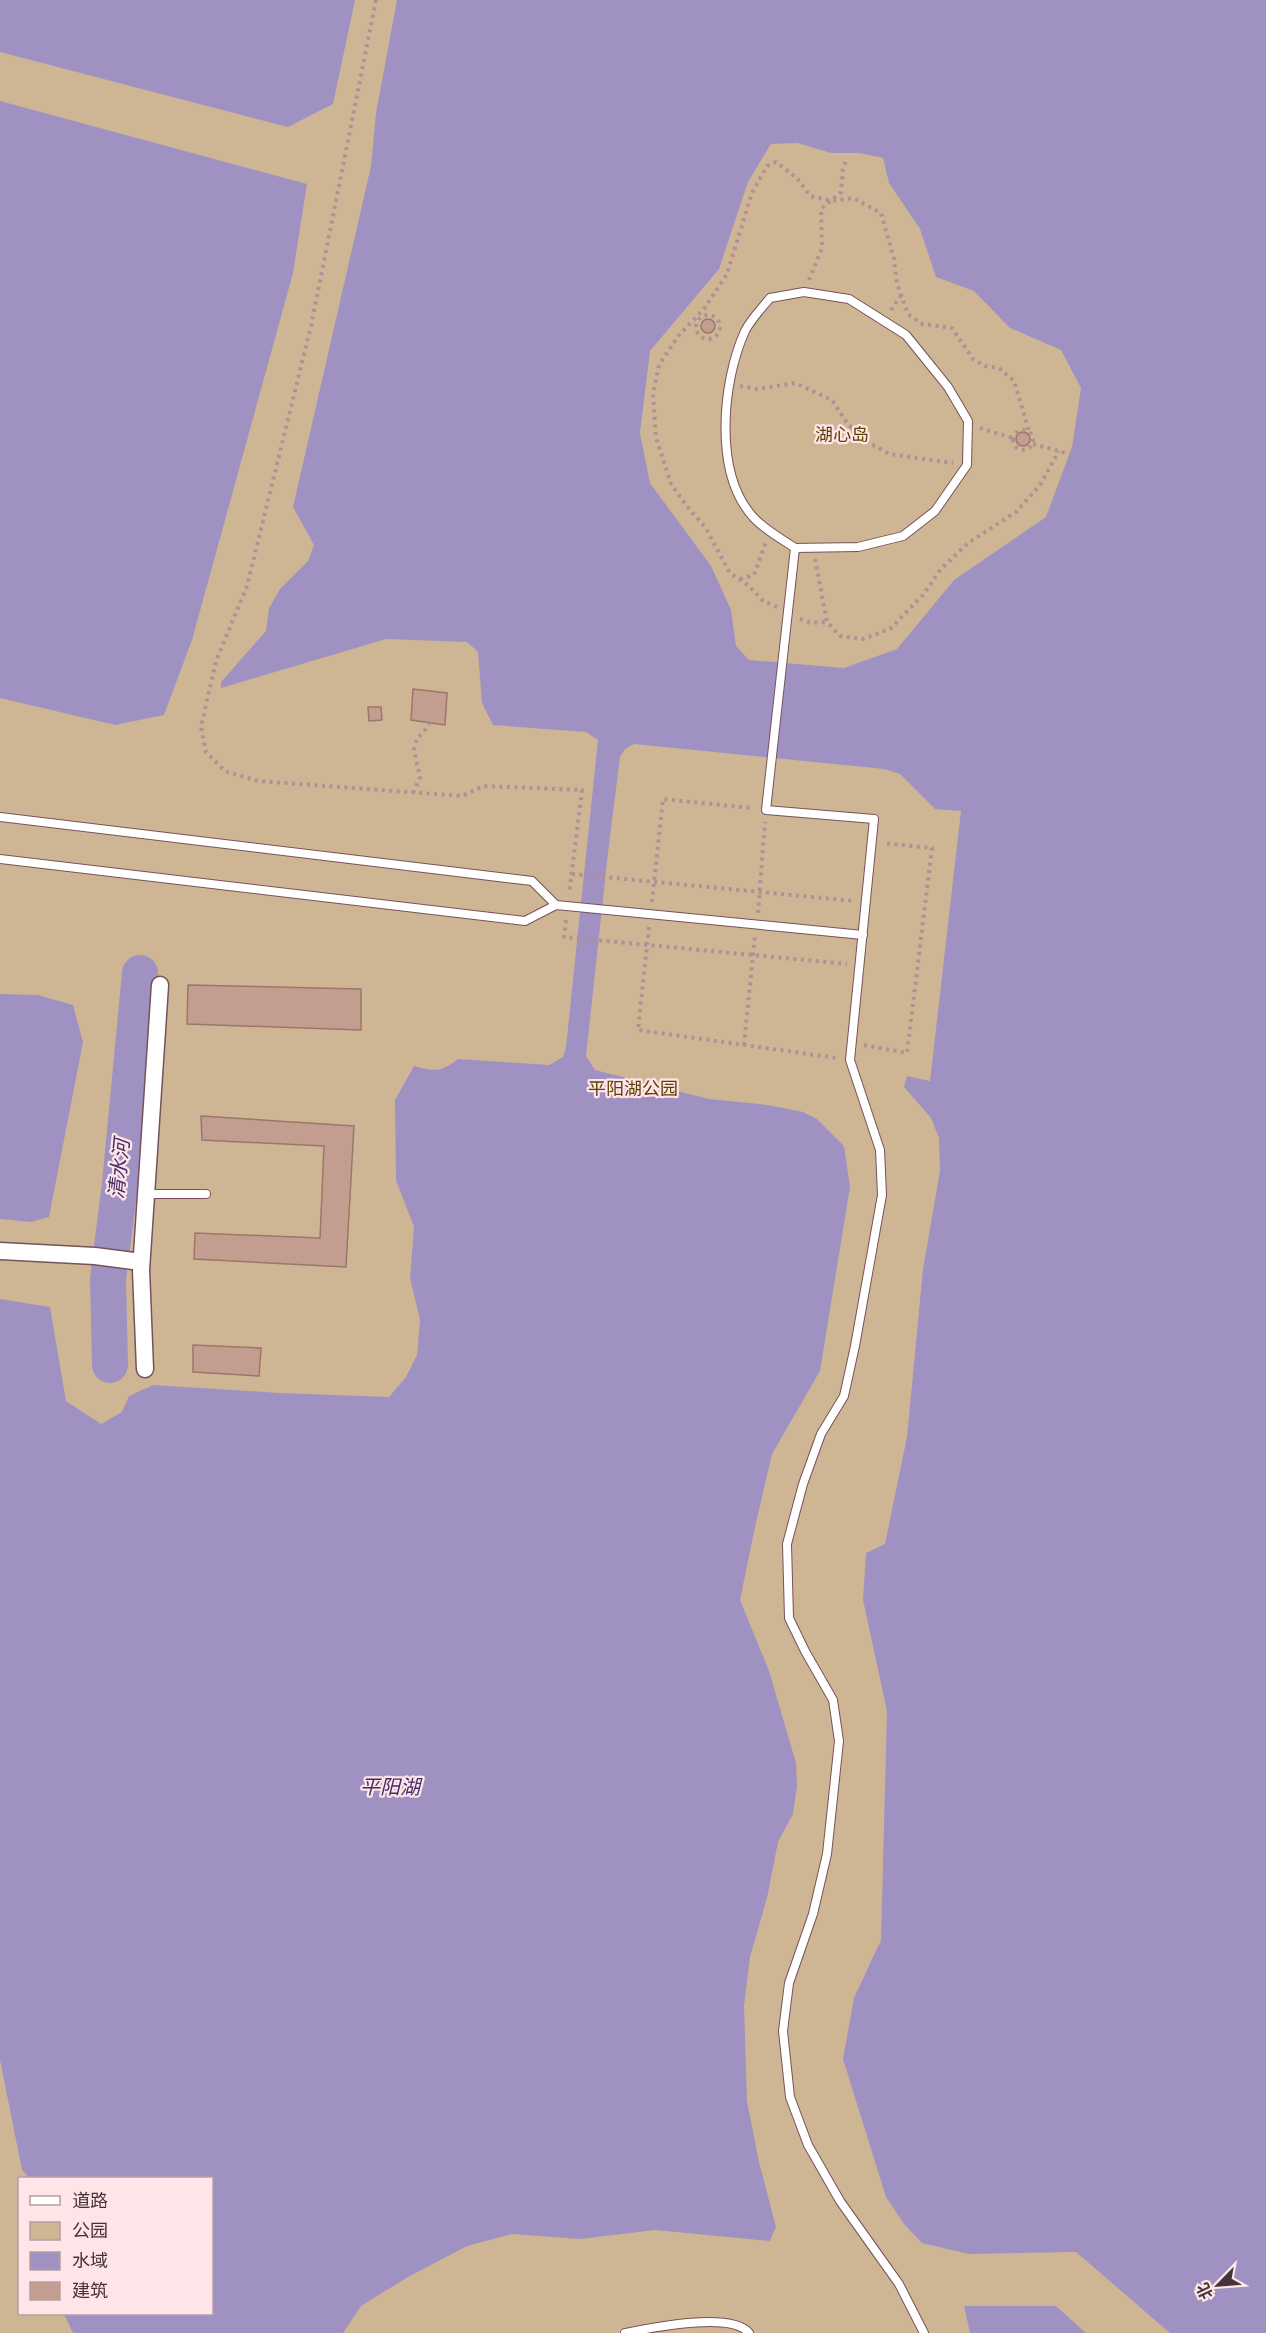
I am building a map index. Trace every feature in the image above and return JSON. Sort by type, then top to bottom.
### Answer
[{"type":"street","points":[[145,1369],[141,1262],[160,985]]},
{"type":"street","points":[[0,1251],[94,1256],[141,1262]]},
{"type":"lane","points":[[804,292],[849,299],[906,335],[948,387],[968,421],[967,465],[935,511],[903,536],[858,547],[795,548],[754,518],[733,484],[726,452],[728,383],[746,329],[770,298],[804,292]]},
{"type":"lane","points":[[795,548],[766,810],[874,819],[850,1060],[880,1150],[882,1195],[844,1396],[821,1434],[803,1484],[787,1544],[789,1618],[833,1700],[839,1742],[827,1854],[813,1914],[789,1983],[783,2031],[790,2097],[808,2145],[840,2201],[899,2284],[924,2333]]},
{"type":"lane","points":[[0,817],[532,881],[556,905],[567,907],[863,935]]},
{"type":"lane","points":[[0,858],[525,921],[556,905]]},
{"type":"lane","points":[[146,1194],[206,1194]]},
{"type":"lane","points":[[625,2333],[679,2323],[718,2323],[745,2329],[748,2333]]},
{"type":"path","points":[[375,0],[311,326],[247,586],[216,661],[201,727],[206,752],[225,771],[258,781],[462,796],[484,786],[582,790],[564,937],[859,965]]},
{"type":"path","points":[[804,292],[822,248],[821,209],[841,192],[846,160]]},
{"type":"path","points":[[827,622],[811,623],[788,614],[763,601],[749,586],[730,573],[705,527],[671,484],[656,438],[653,393],[659,365],[679,335],[695,321],[702,317],[712,316],[720,324],[719,332],[710,338],[702,337],[695,321],[727,274],[752,193],[767,166],[776,162],[796,178],[810,196],[832,201],[853,198],[881,213],[894,259],[897,284],[908,314],[922,324],[952,328],[974,359],[985,366],[999,368],[1014,381],[1029,431],[1034,437],[1033,444],[1026,450],[1019,449],[1014,445],[1013,438],[1019,430],[1029,431]]},
{"type":"path","points":[[884,321],[902,293]]},
{"type":"path","points":[[728,383],[757,389],[795,383],[832,400],[847,423],[864,440],[889,454],[967,465]]},
{"type":"path","points":[[968,424],[1013,438]]},
{"type":"path","points":[[1033,444],[1070,454]]},
{"type":"path","points":[[814,548],[816,571],[827,622],[840,636],[863,639],[890,629],[923,595],[941,569],[968,543],[1016,512],[1040,485],[1059,451]]},
{"type":"path","points":[[739,579],[754,575],[764,552],[769,530]]},
{"type":"path","points":[[413,793],[420,777],[414,750],[417,738],[429,723]]},
{"type":"path","points":[[766,810],[663,799],[638,1030],[850,1060]]},
{"type":"path","points":[[852,1043],[907,1053],[932,848],[872,841]]},
{"type":"path","points":[[572,873],[866,902]]},
{"type":"green space","name":"平阳湖","points":[[0,0],[1266,0],[1266,2333],[0,2333]]},
{"type":"water","points":[[0,0],[355,0],[333,104],[288,127],[0,52]]},
{"type":"water","name":"平阳湖","points":[[397,0],[1266,0],[1266,2333],[1170,2333],[1076,2252],[969,2254],[922,2243],[904,2224],[886,2197],[843,2059],[854,1998],[881,1940],[887,1711],[863,1600],[866,1553],[885,1544],[907,1437],[923,1269],[940,1171],[939,1138],[931,1118],[904,1087],[907,1076],[930,1081],[961,811],[935,809],[900,774],[884,769],[634,744],[625,749],[620,757],[586,1056],[595,1070],[709,1099],[768,1105],[803,1112],[817,1119],[844,1146],[850,1187],[820,1371],[772,1454],[740,1600],[769,1671],[796,1763],[797,1786],[793,1814],[778,1842],[767,1898],[750,1957],[744,2006],[747,2101],[759,2162],[776,2227],[770,2241],[655,2230],[580,2239],[512,2234],[467,2246],[408,2277],[361,2306],[343,2333],[73,2333],[64,2315],[213,2315],[213,2177],[28,2177],[22,2170],[0,2060],[0,1299],[50,1307],[66,1401],[101,1424],[122,1412],[129,1396],[153,1385],[389,1397],[406,1377],[417,1355],[420,1320],[410,1278],[414,1227],[396,1180],[395,1100],[414,1066],[437,1070],[458,1059],[549,1065],[563,1057],[566,1047],[598,740],[586,732],[493,725],[482,703],[478,652],[467,642],[386,639],[221,688],[221,682],[266,631],[269,608],[280,589],[308,561],[314,545],[293,507],[371,166],[376,113]],"holes":[[[797,143],[831,153],[859,153],[883,158],[889,183],[920,229],[936,277],[974,291],[1010,328],[1061,350],[1081,388],[1072,447],[1046,517],[954,580],[897,649],[844,668],[749,660],[736,646],[731,610],[711,566],[650,483],[640,433],[650,351],[719,269],[748,182],[771,144]]]},
{"type":"water","points":[[0,101],[307,184],[293,273],[192,640],[164,715],[115,725],[0,698]]},
{"type":"water","points":[[0,994],[38,995],[73,1005],[83,1042],[49,1217],[31,1222],[0,1219]]},
{"type":"water","points":[[964,2306],[1056,2306],[1086,2333],[970,2333]]},
{"type":"building","points":[[708,319],[713,321],[715,326],[713,331],[708,333],[703,331],[701,326],[703,321]]},
{"type":"building","points":[[1023,432],[1028,434],[1030,439],[1028,444],[1023,446],[1018,444],[1016,439],[1018,434]]},
{"type":"building","points":[[413,689],[447,693],[445,725],[411,720]]},
{"type":"building","points":[[368,707],[381,707],[382,720],[369,721]]},
{"type":"building","points":[[188,985],[361,989],[361,1030],[187,1024]]},
{"type":"building","points":[[201,1116],[354,1126],[346,1267],[194,1259],[195,1233],[320,1238],[324,1146],[202,1140]]},
{"type":"building","points":[[193,1345],[261,1348],[259,1376],[193,1372]]},
{"type":"waterway","name":"清水河","points":[[110,1365],[108,1279],[120,1184],[140,973]]},
{"type":"park label","name":"湖心岛","points":[[842,435]]},
{"type":"park label","name":"平阳湖公园","points":[[633,1089]]}]
